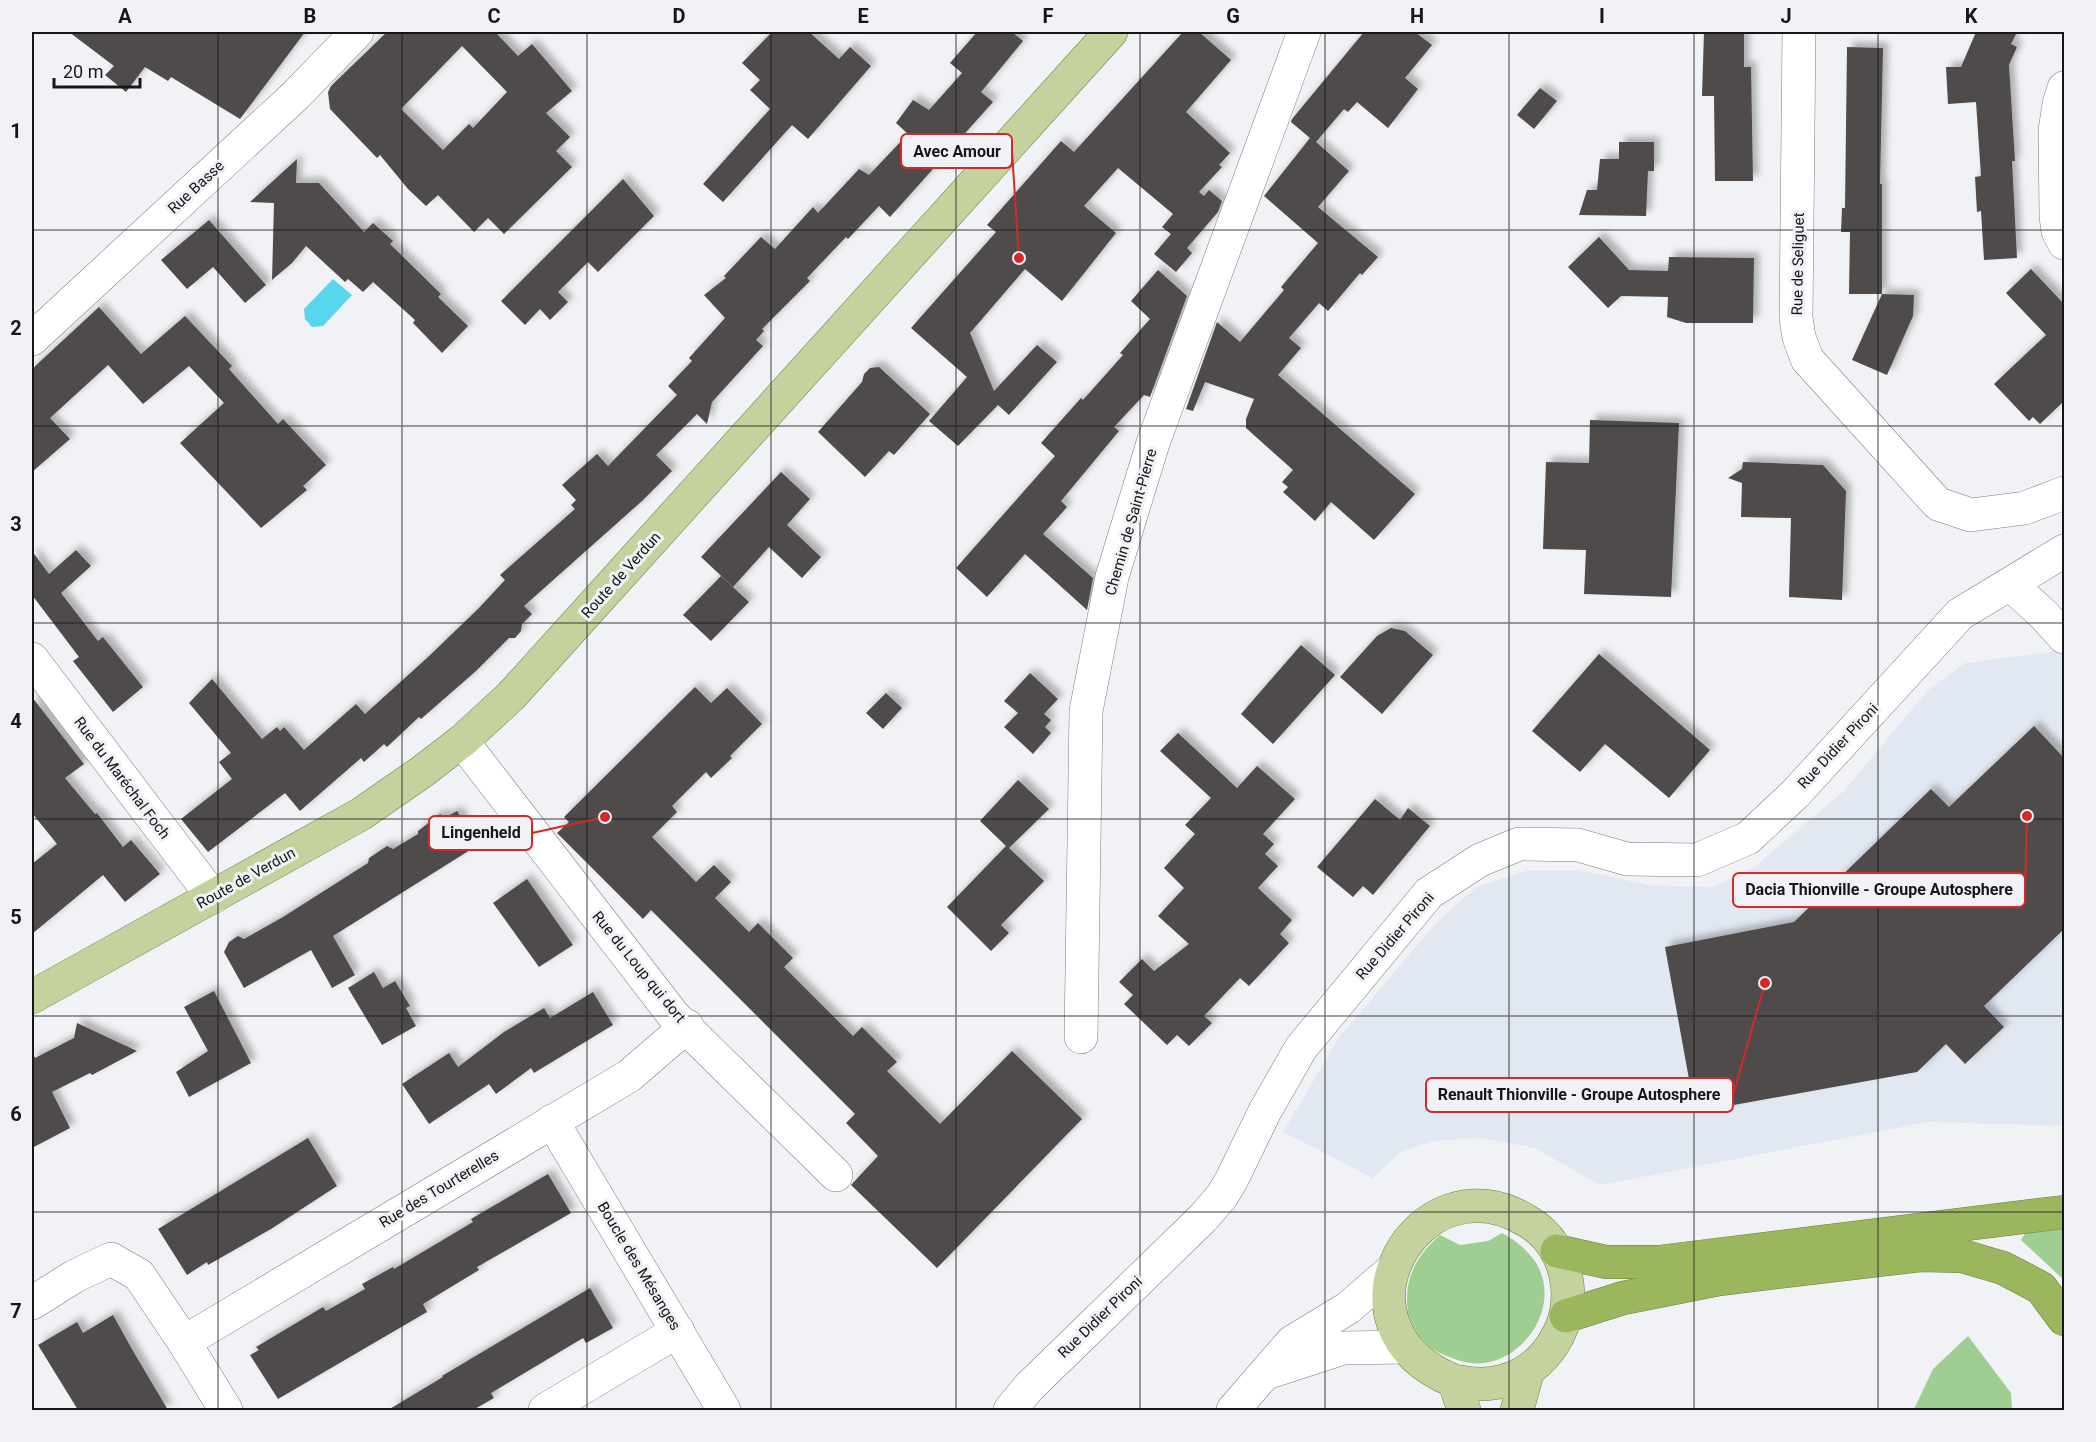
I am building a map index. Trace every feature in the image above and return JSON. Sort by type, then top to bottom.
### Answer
[{"type":"highway","points":[[1557,1251],[1606,1262],[1659,1262],[2064,1212]]},
{"type":"highway","points":[[1566,1316],[1623,1298],[1719,1279],[1920,1255],[1962,1256],[2003,1268],[2041,1288],[2064,1319]]},
{"type":"main road","name":"Route de Verdun","points":[[32,997],[361,814],[462,741],[511,696],[1111,32]]},
{"type":"main road","points":[[1483,1205],[1512,1212],[1538,1227],[1557,1251],[1566,1272],[1569,1293],[1566,1316],[1558,1337],[1545,1355],[1528,1370],[1504,1381],[1479,1385],[1459,1396],[1405,1347],[1395,1329],[1390,1310],[1389,1290],[1392,1270],[1405,1243],[1426,1222],[1453,1209],[1483,1205]]},
{"type":"main road","points":[[1517,1410],[1528,1370]]},
{"type":"street","name":"Rue Basse","points":[[32,339],[296,95],[357,32]]},
{"type":"street","name":"Chemin de Saint-Pierre","points":[[1081,1037],[1086,711],[1113,577],[1153,443],[1304,32]]},
{"type":"street","name":"Rue de Seliguet","points":[[1799,32],[1796,318],[1799,337],[1807,359],[1938,504],[1971,515],[2025,508],[2064,493]]},
{"type":"street","points":[[2064,88],[2055,131],[2056,216],[2058,231],[2064,243]]},
{"type":"street","name":"Rue Didier Pironi","points":[[1010,1410],[1029,1386],[1203,1218],[1222,1196],[1300,1048],[1430,893],[1480,860],[1520,844],[1578,844],[1627,859],[1697,860],[1748,838],[1795,794],[1960,614],[2064,551]]},
{"type":"street","points":[[2011,585],[2064,637]]},
{"type":"street","name":"Rue du Maréchal Foch","points":[[32,659],[213,897]]},
{"type":"street","name":"Rue du Loup qui dort","points":[[462,741],[674,1016],[687,1026],[836,1175]]},
{"type":"street","name":"Rue des Tourterelles","points":[[184,1342],[629,1076],[687,1026]]},
{"type":"street","name":"Boucle des Mésanges","points":[[552,1122],[724,1410]]},
{"type":"street","points":[[32,1304],[75,1276],[111,1259],[139,1275],[226,1410]]},
{"type":"street","points":[[1233,1410],[1292,1342],[1348,1308],[1392,1270]]},
{"type":"street","points":[[545,1410],[678,1331]]},
{"type":"street","points":[[1266,1373],[1343,1348],[1405,1347]]},
{"type":"shaded area","points":[[2064,642],[2064,1126],[1928,1122],[1600,1185],[1535,1148],[1480,1138],[1433,1141],[1400,1152],[1373,1178],[1283,1132],[1340,1036],[1437,922],[1476,887],[1529,870],[1580,870],[1648,885],[1712,887],[1753,868],[1845,790],[1927,691],[1965,663],[2050,652]]},
{"type":"green space","points":[[2030,1225],[2064,1228],[2064,1280],[2021,1240]]},
{"type":"green space","points":[[1502,1233],[1517,1242],[1529,1254],[1543,1279],[1545,1295],[1536,1326],[1514,1350],[1500,1359],[1484,1363],[1456,1359],[1434,1350],[1415,1330],[1408,1311],[1408,1288],[1418,1259],[1440,1235],[1460,1245],[1488,1241]]},
{"type":"green space","points":[[1968,1336],[2011,1393],[2012,1410],[1912,1410],[1933,1369]]},
{"type":"water","points":[[333,279],[352,295],[323,326],[312,327],[305,319],[304,309]]},
{"type":"building","points":[[69,32],[305,32],[240,119],[171,77],[168,81],[145,67],[126,92],[105,75],[114,66]]},
{"type":"building","points":[[387,32],[495,32],[518,56],[532,44],[572,91],[546,113],[570,137],[556,151],[572,167],[504,234],[488,218],[474,232],[438,195],[426,206],[408,189],[380,155],[377,158],[330,109],[328,92],[331,86]],"holes":[[[462,46],[507,92],[473,128],[469,124],[443,150],[401,109]]]},
{"type":"building","points":[[772,32],[809,32],[839,59],[850,47],[871,66],[808,139],[792,125],[723,202],[703,184],[770,109],[750,90],[760,80],[742,63]]},
{"type":"building","points":[[977,32],[1012,32],[1023,41],[981,92],[993,102],[890,217],[879,206],[807,278],[810,281],[762,329],[764,331],[756,340],[763,346],[712,402],[707,424],[697,414],[656,455],[672,471],[642,501],[524,606],[532,614],[522,624],[521,631],[515,638],[509,638],[476,671],[421,719],[419,717],[387,747],[384,744],[364,762],[361,758],[300,811],[285,793],[208,852],[181,819],[232,779],[219,762],[231,753],[189,703],[212,679],[262,739],[277,727],[280,731],[284,727],[304,750],[356,704],[365,714],[478,609],[505,580],[500,575],[575,509],[571,505],[576,500],[562,485],[597,454],[608,466],[677,395],[668,386],[692,361],[689,358],[725,318],[704,295],[726,278],[724,276],[761,237],[775,249],[813,207],[818,213],[859,169],[869,175],[908,134],[896,123],[913,100],[929,110],[962,73],[950,63]]},
{"type":"building","points":[[1183,32],[1199,32],[1231,60],[1186,112],[1230,153],[1219,165],[1222,167],[1199,192],[1204,196],[1209,190],[1222,201],[1218,212],[1187,248],[1192,253],[1176,272],[1154,254],[1171,234],[1162,227],[1173,214],[1118,168],[1084,206],[1116,233],[1062,301],[1025,269],[970,333],[994,391],[1037,345],[1057,362],[1009,415],[998,405],[958,446],[929,421],[967,377],[911,328],[996,232],[987,225],[1061,141],[1074,152]]},
{"type":"building","points":[[1364,32],[1415,32],[1432,45],[1405,78],[1418,89],[1388,128],[1357,102],[1348,112],[1344,109],[1316,142],[1349,171],[1318,207],[1378,257],[1362,275],[1360,273],[1328,311],[1319,303],[1289,338],[1301,348],[1278,375],[1415,494],[1374,540],[1331,502],[1315,521],[1283,492],[1288,487],[1282,482],[1293,470],[1246,428],[1246,419],[1254,399],[1205,382],[1193,411],[1186,409],[1217,322],[1240,342],[1284,290],[1281,287],[1318,243],[1264,196],[1310,138],[1291,122],[1292,119]]},
{"type":"building","points":[[1704,32],[1744,33],[1744,67],[1751,67],[1753,181],[1715,181],[1714,96],[1702,96]]},
{"type":"building","points":[[1976,32],[2017,32],[2011,44],[2017,47],[2009,65],[2015,161],[2012,161],[2017,258],[1984,260],[1981,211],[1977,212],[1975,177],[1981,176],[1976,102],[1948,104],[1946,67],[1961,67]]},
{"type":"building","points":[[1847,47],[1883,48],[1880,184],[1882,184],[1882,294],[1849,294],[1850,232],[1841,232],[1842,208],[1845,208]]},
{"type":"building","points":[[1540,88],[1557,101],[1534,129],[1517,115]]},
{"type":"building","points":[[1619,142],[1654,142],[1654,171],[1648,171],[1646,216],[1579,215],[1587,190],[1597,190],[1600,159],[1619,159]]},
{"type":"building","points":[[297,159],[296,183],[319,183],[364,232],[373,223],[393,241],[390,244],[441,294],[438,297],[468,326],[442,353],[413,323],[415,320],[373,282],[363,292],[348,279],[345,282],[306,246],[292,263],[272,280],[274,203],[250,202]]},
{"type":"building","points":[[623,179],[654,216],[598,272],[588,262],[558,292],[568,302],[550,320],[540,309],[525,325],[501,301]]},
{"type":"building","points":[[209,220],[266,285],[245,303],[213,267],[187,289],[161,260]]},
{"type":"building","points":[[1599,237],[1629,270],[1668,271],[1669,257],[1754,258],[1753,323],[1686,323],[1667,317],[1668,297],[1621,296],[1608,308],[1568,267]]},
{"type":"building","points":[[2031,269],[2064,304],[2064,401],[2040,424],[2033,417],[2029,421],[1994,384],[2046,335],[2006,293]]},
{"type":"building","points":[[1158,270],[1187,296],[1150,397],[1144,395],[1114,427],[1119,431],[1061,501],[1067,507],[1043,534],[1093,578],[1087,610],[1025,554],[987,597],[956,568],[1055,456],[1041,443],[1123,355],[1120,353],[1150,319],[1131,301]]},
{"type":"building","points":[[1882,294],[1914,295],[1913,316],[1887,375],[1852,360]]},
{"type":"building","points":[[99,307],[141,354],[185,316],[232,366],[229,369],[278,424],[283,419],[326,465],[303,486],[307,490],[261,528],[180,443],[224,403],[189,366],[143,404],[108,365],[50,418],[70,439],[32,472],[32,369]]},
{"type":"building","points":[[879,367],[930,414],[894,455],[889,451],[865,477],[818,432],[862,382],[864,374],[870,368]]},
{"type":"building","points":[[1590,420],[1679,423],[1671,597],[1584,594],[1586,550],[1543,549],[1546,462],[1589,463]]},
{"type":"building","points":[[1743,462],[1823,465],[1846,491],[1842,600],[1789,597],[1791,518],[1741,517],[1742,483],[1728,478],[1742,469]]},
{"type":"building","points":[[781,472],[810,499],[787,525],[821,557],[802,578],[769,547],[733,587],[701,557]]},
{"type":"building","points":[[76,550],[91,566],[61,593],[98,641],[103,637],[143,687],[113,712],[73,661],[79,657],[32,595],[32,551],[49,574]]},
{"type":"building","points":[[721,576],[749,602],[711,641],[683,615]]},
{"type":"building","points":[[1391,628],[1405,631],[1433,655],[1382,714],[1340,677],[1377,636]]},
{"type":"building","points":[[1301,645],[1335,675],[1273,744],[1241,714]]},
{"type":"building","points":[[1599,654],[1710,750],[1669,798],[1605,744],[1580,772],[1532,731]]},
{"type":"building","points":[[1030,673],[1058,699],[1044,714],[1051,720],[1045,727],[1051,733],[1033,754],[1004,727],[1018,713],[1004,701]]},
{"type":"building","points":[[695,687],[711,703],[727,688],[762,724],[711,778],[706,772],[672,806],[677,812],[652,837],[696,882],[714,865],[731,882],[715,898],[749,932],[758,923],[793,958],[784,967],[853,1036],[862,1027],[897,1062],[887,1071],[940,1124],[1012,1051],[1082,1119],[937,1268],[851,1185],[878,1156],[846,1123],[855,1114],[651,910],[643,919],[557,833],[569,822],[564,817]]},
{"type":"building","points":[[886,693],[902,708],[883,729],[866,713]]},
{"type":"building","points":[[32,697],[84,764],[65,778],[95,814],[97,813],[123,847],[131,840],[160,874],[125,902],[103,875],[32,934],[32,864],[57,844],[32,813]]},
{"type":"building","points":[[2034,726],[2064,758],[2064,929],[1984,1006],[2004,1027],[1965,1064],[1946,1044],[1917,1072],[1695,1112],[1665,947],[1794,922],[1931,789],[1949,807]]},
{"type":"building","points":[[1178,733],[1237,788],[1257,766],[1295,799],[1263,834],[1274,844],[1265,854],[1278,866],[1258,888],[1292,920],[1280,934],[1289,943],[1249,986],[1240,978],[1204,1016],[1212,1023],[1189,1046],[1177,1035],[1167,1045],[1124,1004],[1133,995],[1119,982],[1142,959],[1154,971],[1189,944],[1158,916],[1184,888],[1164,868],[1195,834],[1185,825],[1211,798],[1160,751]]},
{"type":"building","points":[[1018,780],[1049,809],[1009,848],[1044,881],[1001,925],[1009,933],[991,951],[947,907],[1006,846],[980,821]]},
{"type":"building","points":[[1375,799],[1400,820],[1408,808],[1430,826],[1373,895],[1363,886],[1353,897],[1317,867]]},
{"type":"building","points":[[457,811],[478,845],[333,936],[355,975],[332,988],[311,950],[244,988],[224,952],[229,942],[238,936],[244,939],[283,917],[368,863],[369,858],[387,846],[393,849],[418,834],[418,831],[440,814],[446,817]]},
{"type":"building","points":[[527,879],[573,945],[539,967],[493,903]]},
{"type":"building","points":[[374,972],[383,988],[395,981],[410,1006],[406,1008],[416,1026],[382,1045],[348,988]]},
{"type":"building","points":[[214,991],[251,1063],[189,1097],[176,1072],[208,1051],[184,1007]]},
{"type":"building","points":[[593,992],[613,1025],[534,1073],[531,1068],[496,1094],[489,1084],[429,1124],[402,1084],[449,1053],[458,1067],[504,1032],[544,1008],[550,1018]]},
{"type":"building","points":[[77,1023],[137,1051],[92,1075],[90,1073],[52,1092],[70,1128],[32,1148],[32,1051],[35,1058],[74,1038]]},
{"type":"building","points":[[308,1138],[337,1186],[271,1229],[187,1275],[158,1229]]},
{"type":"building","points":[[548,1174],[571,1213],[477,1267],[479,1270],[423,1304],[427,1312],[278,1399],[250,1355],[259,1350],[256,1347],[323,1307],[326,1311],[365,1289],[362,1284],[393,1267],[394,1269],[473,1222],[471,1219]]},
{"type":"building","points":[[590,1288],[613,1328],[586,1343],[583,1338],[491,1393],[494,1398],[473,1410],[388,1410],[442,1376]]},
{"type":"building","points":[[113,1315],[168,1410],[78,1410],[38,1345],[77,1322],[83,1333]]},
{"type":"place","name":"Avec Amour","points":[[1019,258]]},
{"type":"place","name":"Dacia Thionville - Groupe Autosphere","points":[[2027,816]]},
{"type":"place","name":"Lingenheld","points":[[605,817]]},
{"type":"place","name":"Renault Thionville - Groupe Autosphere","points":[[1765,983]]}]
